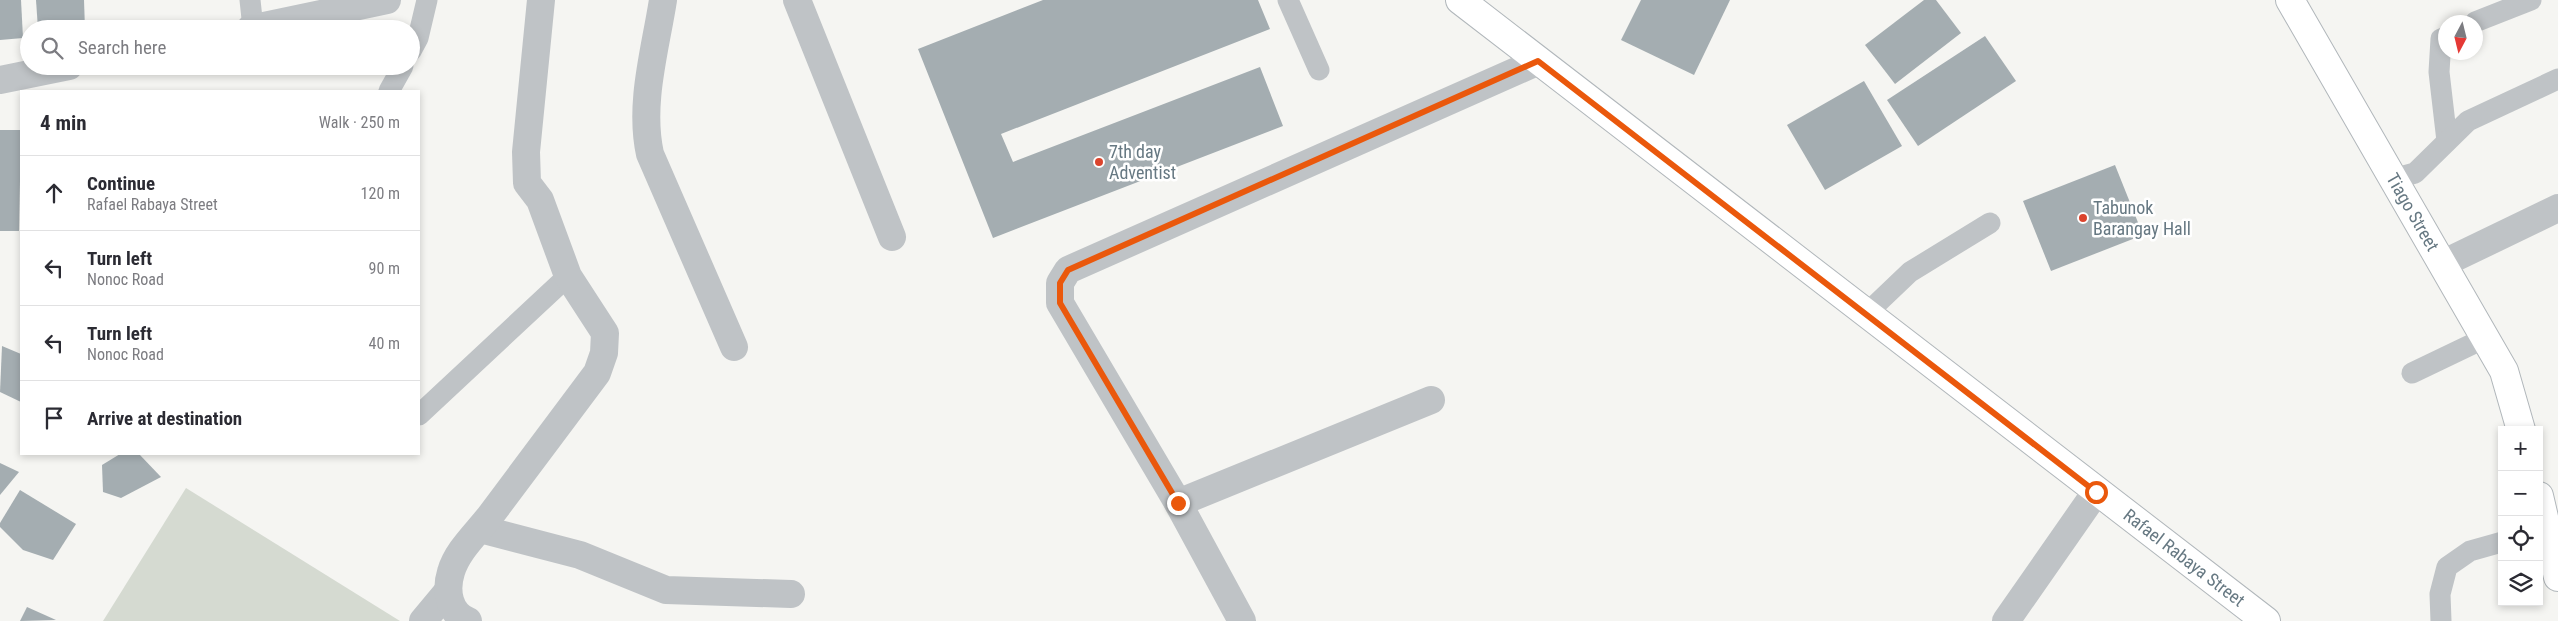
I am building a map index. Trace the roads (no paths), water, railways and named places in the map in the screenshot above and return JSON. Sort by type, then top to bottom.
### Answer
[{"type":"main road","name":"Rafael Rabaya Street","points":[[1460,0],[2096,492],[2266,621]]},
{"type":"main road","name":"Tiago Street","points":[[2290,0],[2393,179],[2444,263],[2504,371],[2520,426]]},
{"type":"main road","points":[[2543,512],[2558,577]]},
{"type":"street","points":[[291,20],[387,0]]},
{"type":"street","points":[[468,621],[453,608],[448,591],[450,573],[459,554],[480,529],[597,373],[604,353],[605,334],[568,276],[540,200],[527,183],[526,169],[541,0]]},
{"type":"street","points":[[663,0],[646,106],[645,131],[650,154],[734,347]]},
{"type":"street","points":[[798,0],[892,237]]},
{"type":"street","points":[[1242,621],[1178,503],[1060,303],[1060,283],[1068,270],[1538,61]]},
{"type":"street","points":[[0,80],[24,75]]},
{"type":"street","points":[[2444,263],[2558,208]]},
{"type":"street","points":[[1178,503],[1432,400]]},
{"type":"street","points":[[2006,621],[2096,492]]},
{"type":"street","points":[[480,529],[580,555],[666,590],[791,594]]},
{"type":"street","points":[[423,621],[448,591]]},
{"type":"lane","points":[[250,0],[251,20]]},
{"type":"lane","points":[[420,30],[427,0]]},
{"type":"lane","points":[[1288,0],[1319,70]]},
{"type":"lane","points":[[2483,19],[2531,0]]},
{"type":"lane","points":[[2440,60],[2439,72],[2447,141]]},
{"type":"lane","points":[[390,90],[398,75]]},
{"type":"lane","points":[[2393,179],[2415,173],[2468,121],[2558,79]]},
{"type":"lane","points":[[1867,313],[1910,272],[1990,223]]},
{"type":"lane","points":[[420,414],[568,276]]},
{"type":"lane","points":[[2412,373],[2485,338]]},
{"type":"lane","points":[[2441,621],[2440,594],[2447,567],[2470,551],[2498,543]]},
{"type":"place","name":"7th day Adventist","points":[[1099,162]]},
{"type":"place","name":"Tabunok Barangay Hall","points":[[2083,218]]}]
